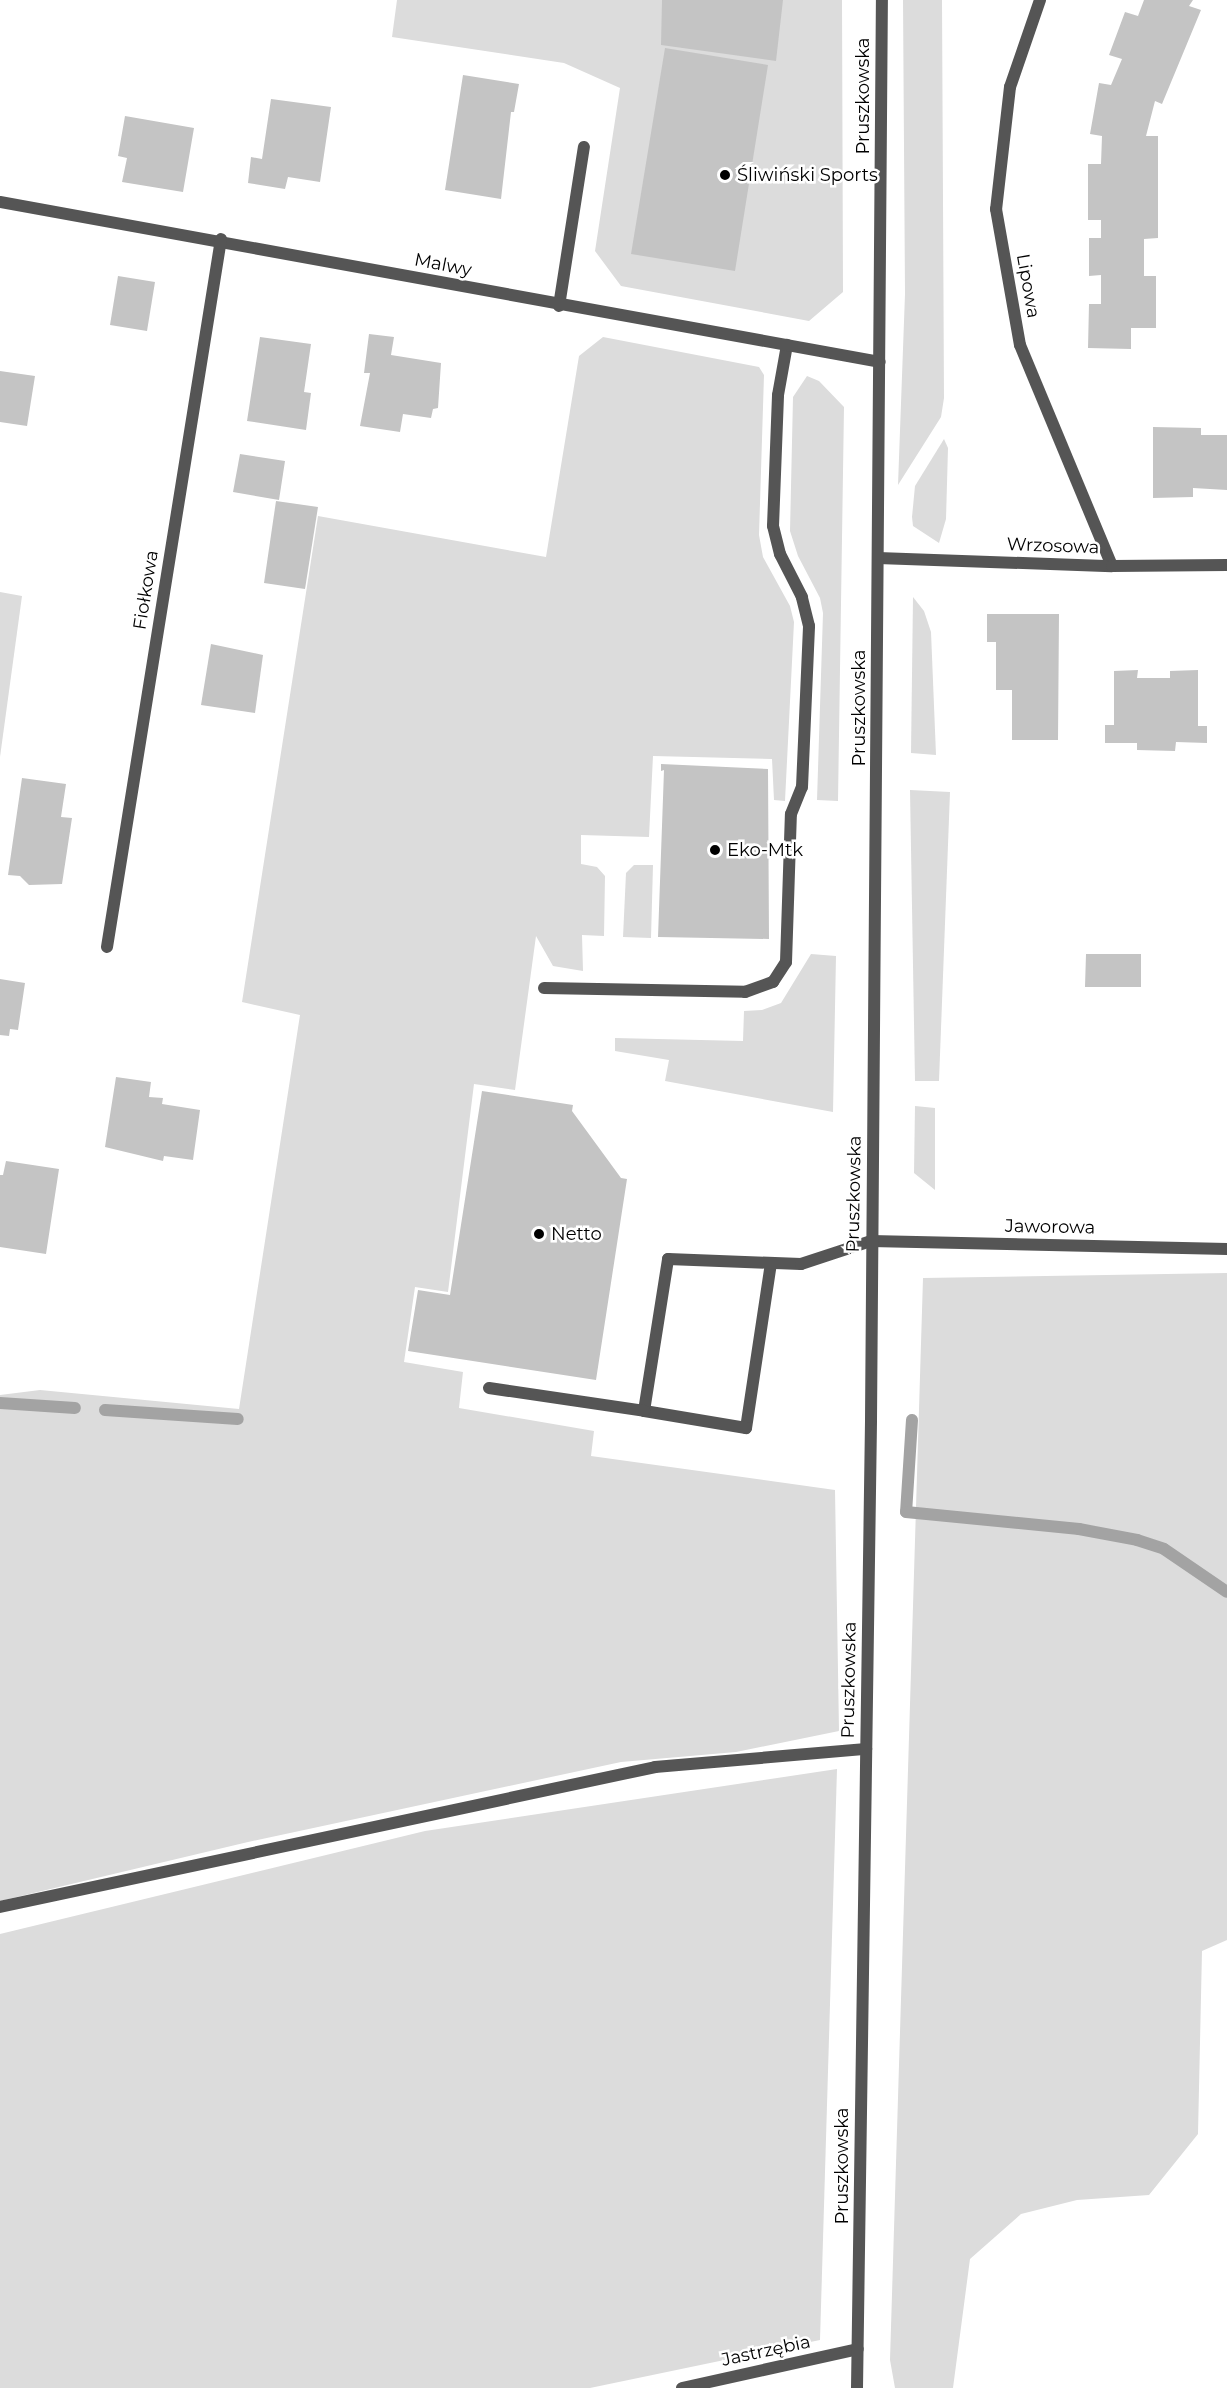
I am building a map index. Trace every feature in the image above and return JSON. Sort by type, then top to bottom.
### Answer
[{"type":"street","name":"Pruszkowska","points":[[857,2388],[866,1749],[882,0]]},
{"type":"street","name":"Lipowa","points":[[1040,0],[1010,87],[996,209],[1020,345],[1112,566]]},
{"type":"street","points":[[560,306],[584,147]]},
{"type":"street","name":"Malwy","points":[[0,202],[221,239],[560,306],[880,362]]},
{"type":"street","name":"Fiołkowa","points":[[107,947],[221,239]]},
{"type":"street","points":[[544,988],[745,992],[773,982],[786,962],[791,814],[802,787],[809,626],[802,597],[780,554],[774,526],[778,395],[787,345]]},
{"type":"street","name":"Wrzosowa","points":[[878,558],[1112,566],[1227,565]]},
{"type":"street","points":[[644,1411],[668,1259],[807,1263],[871,1241]]},
{"type":"street","name":"Jaworowa","points":[[871,1241],[1227,1249]]},
{"type":"street","points":[[489,1388],[746,1428],[771,1263]]},
{"type":"street","points":[[0,1906],[655,1767],[866,1749]]},
{"type":"street","name":"Jastrzębia","points":[[682,2388],[858,2349]]},
{"type":"shaded area","name":"Śliwiński Sports","points":[[397,0],[842,0],[843,292],[809,321],[621,286],[595,251],[620,88],[564,63],[392,37]]},
{"type":"shaded area","points":[[903,0],[942,0],[944,398],[941,417],[898,485],[905,294]]},
{"type":"shaded area","points":[[603,337],[759,367],[764,375],[759,535],[763,557],[790,606],[794,622],[785,801],[774,800],[772,759],[653,756],[649,837],[581,835],[581,864],[597,867],[605,876],[604,936],[582,935],[583,971],[553,966],[536,936],[515,1090],[474,1084],[448,1292],[415,1287],[404,1362],[463,1372],[459,1408],[594,1431],[591,1456],[835,1490],[839,1731],[736,1752],[621,1762],[248,1842],[0,1901],[0,1395],[40,1390],[239,1409],[300,1015],[242,1002],[318,516],[546,557],[579,356]]},
{"type":"shaded area","points":[[807,376],[819,381],[844,407],[838,801],[817,800],[823,613],[820,598],[798,556],[790,531],[793,397]]},
{"type":"shaded area","points":[[944,439],[948,448],[946,519],[939,543],[913,526],[912,517],[915,486]]},
{"type":"shaded area","points":[[0,592],[22,596],[0,757]]},
{"type":"shaded area","points":[[913,597],[924,611],[931,632],[936,755],[911,753]]},
{"type":"shaded area","points":[[910,790],[950,792],[939,1081],[915,1081]]},
{"type":"shaded area","points":[[634,865],[653,865],[651,938],[623,937],[626,873]]},
{"type":"shaded area","points":[[811,954],[836,956],[833,1112],[665,1081],[669,1060],[615,1051],[615,1038],[743,1041],[744,1011],[762,1010],[781,1003]]},
{"type":"shaded area","points":[[915,1106],[935,1108],[935,1190],[914,1173]]},
{"type":"shaded area","points":[[1227,1273],[1227,1940],[1202,1951],[1198,2134],[1149,2195],[1077,2200],[1021,2214],[970,2259],[953,2388],[895,2388],[890,2360],[923,1278]]},
{"type":"shaded area","points":[[837,1769],[820,2340],[590,2388],[0,2388],[0,1934],[425,1831]]},
{"type":"building","points":[[662,0],[783,0],[776,61],[661,45]]},
{"type":"building","points":[[1144,0],[1193,0],[1189,6],[1201,10],[1162,104],[1155,101],[1146,136],[1158,136],[1158,238],[1144,239],[1144,276],[1156,276],[1156,328],[1131,328],[1131,349],[1088,348],[1089,304],[1101,304],[1101,275],[1089,276],[1089,238],[1101,238],[1101,220],[1088,220],[1088,164],[1101,164],[1102,136],[1090,134],[1099,83],[1111,85],[1122,59],[1109,55],[1125,12],[1138,16]]},
{"type":"building","points":[[665,48],[768,65],[735,271],[631,254]]},
{"type":"building","points":[[463,75],[519,84],[514,112],[511,112],[501,199],[445,190]]},
{"type":"building","points":[[271,99],[331,107],[320,182],[288,177],[285,189],[248,183],[251,157],[262,159]]},
{"type":"building","points":[[125,116],[194,128],[183,192],[122,182],[127,158],[118,156]]},
{"type":"building","points":[[118,276],[155,282],[147,331],[110,325]]},
{"type":"building","points":[[369,334],[394,337],[391,355],[441,363],[438,408],[433,409],[431,418],[403,414],[400,432],[360,426],[370,373],[364,373]]},
{"type":"building","points":[[260,337],[311,344],[304,392],[311,393],[306,430],[247,421]]},
{"type":"building","points":[[0,371],[35,376],[27,426],[0,422]]},
{"type":"building","points":[[1153,427],[1201,428],[1201,435],[1227,435],[1227,490],[1193,488],[1193,497],[1153,498]]},
{"type":"building","points":[[240,454],[285,461],[279,500],[233,492]]},
{"type":"building","points":[[276,501],[318,507],[305,589],[264,583]]},
{"type":"building","points":[[987,614],[1059,614],[1058,740],[1012,740],[1012,690],[996,690],[996,642],[987,642]]},
{"type":"building","points":[[211,644],[263,655],[255,713],[201,705]]},
{"type":"building","points":[[1138,670],[1137,678],[1170,678],[1170,671],[1198,670],[1198,726],[1207,726],[1207,743],[1176,742],[1175,751],[1137,750],[1137,743],[1105,743],[1105,725],[1114,725],[1114,671]]},
{"type":"building","name":"Eko-Mtk","points":[[661,764],[768,769],[769,939],[658,937],[664,770],[661,771]]},
{"type":"building","points":[[22,778],[66,784],[61,817],[72,818],[62,884],[29,885],[20,876],[8,875]]},
{"type":"building","points":[[1086,954],[1141,954],[1141,987],[1085,987]]},
{"type":"building","points":[[0,979],[25,983],[18,1030],[10,1029],[9,1036],[0,1035]]},
{"type":"building","points":[[116,1077],[151,1082],[149,1097],[163,1098],[162,1104],[200,1110],[193,1160],[164,1156],[163,1161],[105,1147]]},
{"type":"building","name":"Netto","points":[[482,1091],[573,1105],[572,1111],[621,1178],[627,1179],[596,1380],[408,1351],[418,1290],[450,1295]]},
{"type":"building","points":[[6,1161],[59,1169],[46,1254],[0,1247],[0,1175],[3,1175]]},
{"type":"waterway","points":[[0,1403],[75,1408]]},
{"type":"waterway","points":[[105,1410],[238,1419]]},
{"type":"waterway","points":[[912,1420],[906,1512],[1079,1529],[1137,1540],[1164,1549],[1227,1592]]},
{"type":"place","name":"Śliwiński Sports","points":[[725,175]]},
{"type":"place","name":"Eko-Mtk","points":[[715,850]]},
{"type":"place","name":"Netto","points":[[539,1234]]}]
